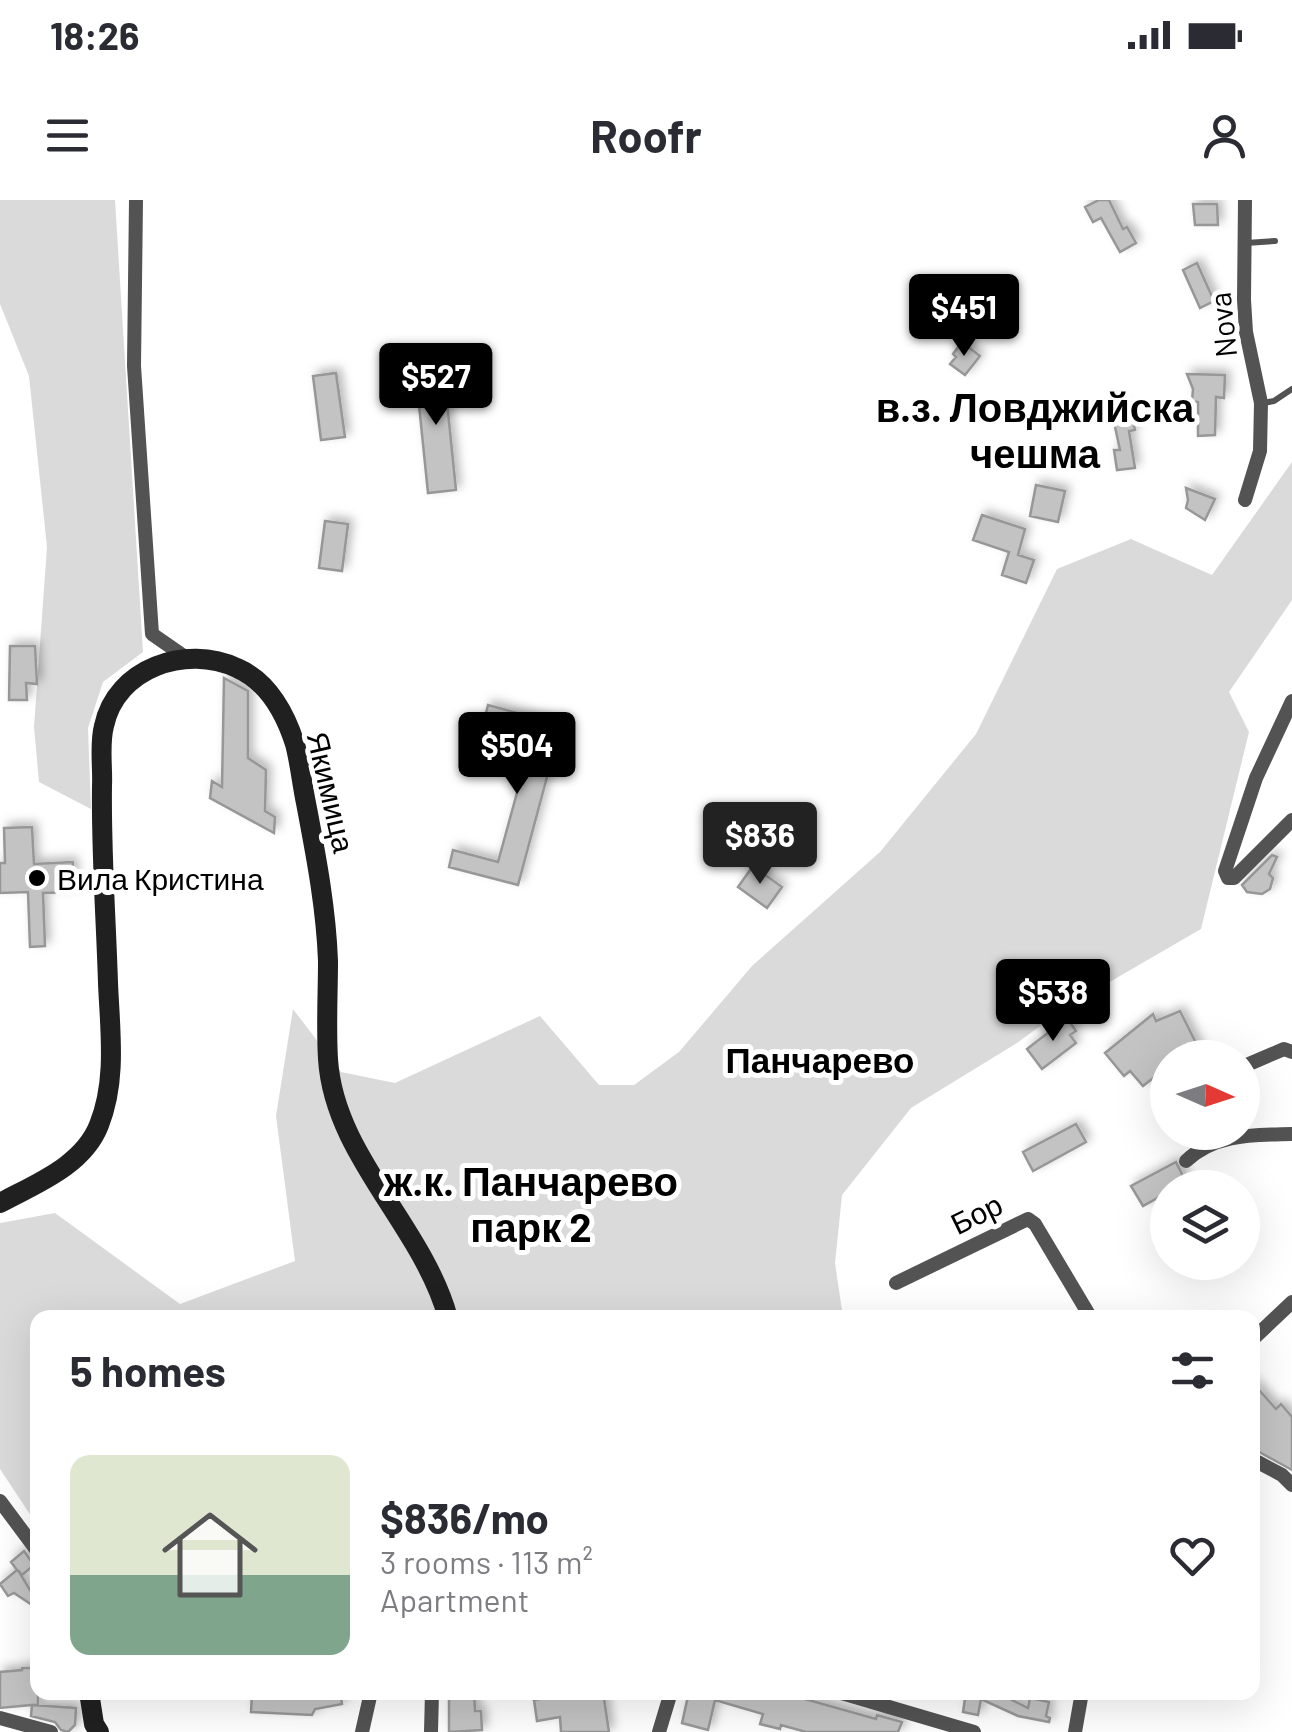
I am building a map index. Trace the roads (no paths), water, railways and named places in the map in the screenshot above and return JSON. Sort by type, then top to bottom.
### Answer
[{"type":"street","points":[[136,200],[134,366],[152,634],[188,659]]},
{"type":"street","name":"Nova","points":[[1245,200],[1246,332],[1261,403],[1260,451],[1245,500]]},
{"type":"street","name":"Якимица","points":[[0,1203],[78,1156],[98,1130],[108,1098],[111,1071],[102,804],[104,726],[122,686],[150,668],[188,659],[232,665],[258,681],[270,694],[294,743],[324,894],[332,1089],[346,1127],[433,1278],[445,1310]]},
{"type":"street","points":[[1292,701],[1256,778],[1225,871],[1228,878],[1234,878],[1292,820]]},
{"type":"street","points":[[1260,1060],[1284,1049],[1292,1052]]},
{"type":"street","points":[[1186,1161],[1195,1152],[1232,1138],[1292,1134]]},
{"type":"street","name":"Бор","points":[[896,1283],[1028,1219],[1035,1224],[1086,1310]]},
{"type":"street","points":[[1260,1332],[1292,1302]]},
{"type":"street","points":[[1260,1463],[1282,1474],[1292,1485]]},
{"type":"street","points":[[0,1501],[30,1541]]},
{"type":"street","points":[[90,1700],[98,1732]]},
{"type":"street","points":[[362,1732],[369,1700]]},
{"type":"street","points":[[431,1732],[432,1700]]},
{"type":"street","points":[[659,1732],[669,1700]]},
{"type":"street","points":[[865,1700],[974,1732]]},
{"type":"street","points":[[1075,1732],[1081,1700]]},
{"type":"street","points":[[0,1718],[51,1732]]},
{"type":"lane","points":[[1245,244],[1275,240]]},
{"type":"lane","points":[[1261,403],[1274,402],[1292,389]]},
{"type":"place","name":"Вила Кристина","points":[[37,878]]},
{"type":"district","name":"в.з. Ловджийска чешма","points":[[1035,429]]},
{"type":"district","name":"Панчарево","points":[[820,1059]]},
{"type":"district","name":"ж.к. Панчарево парк 2","points":[[531,1203]]}]
